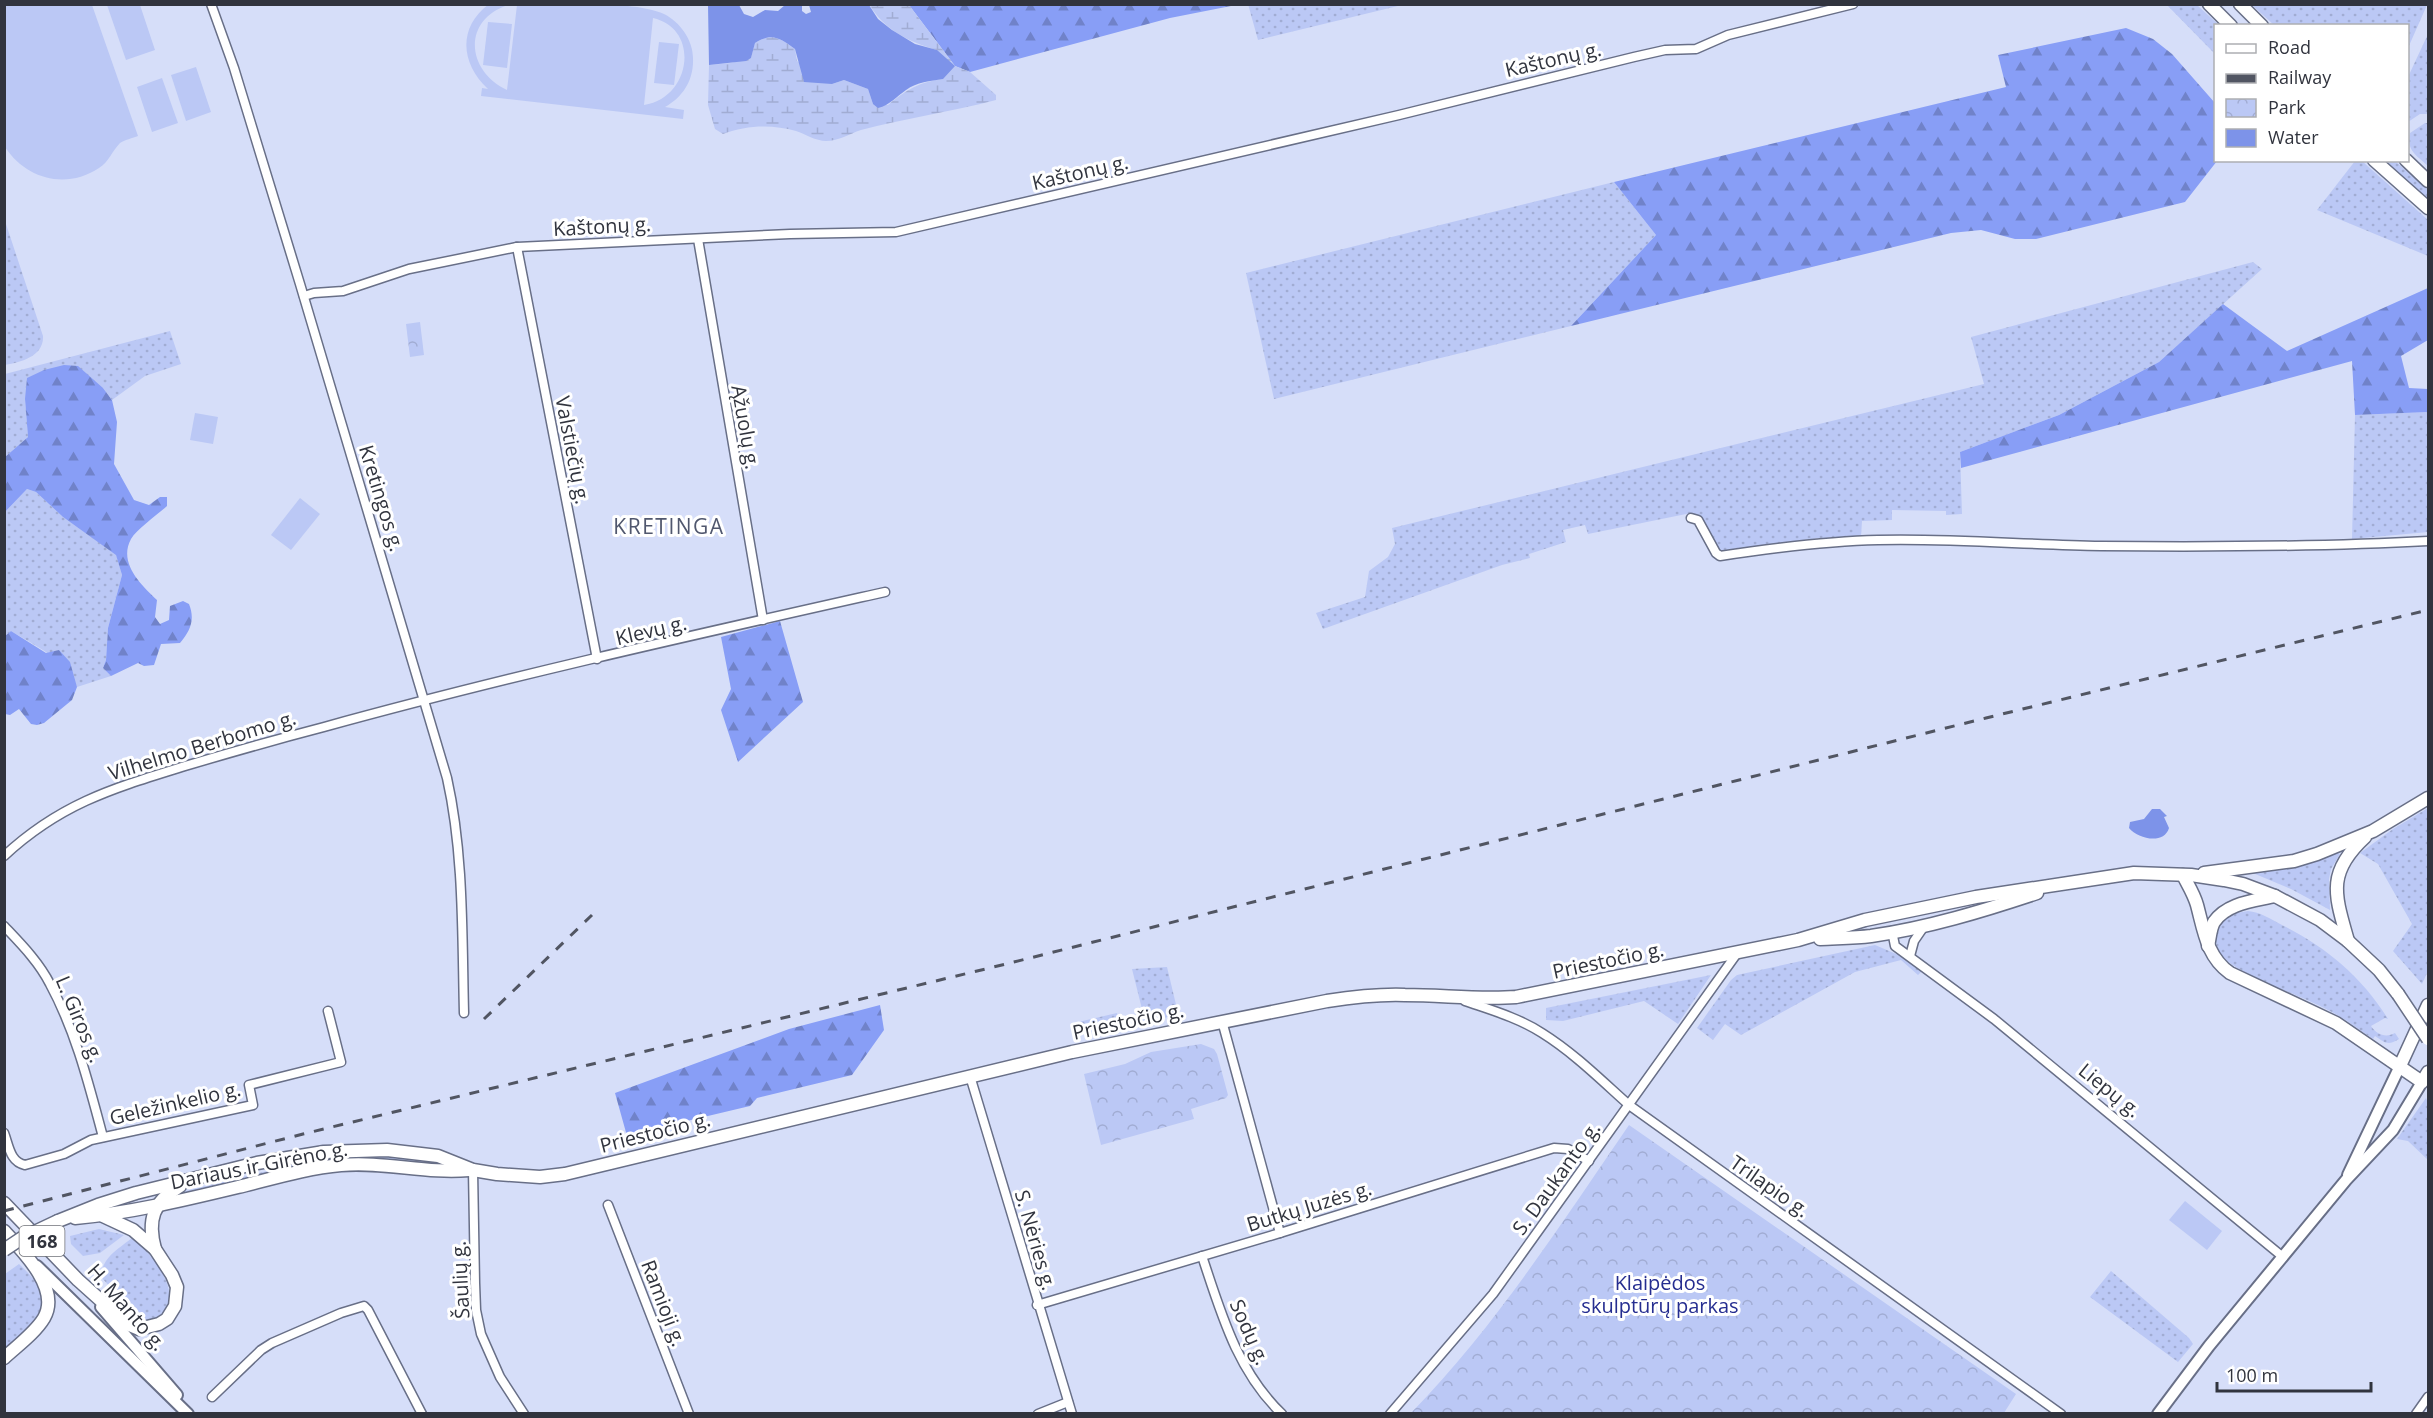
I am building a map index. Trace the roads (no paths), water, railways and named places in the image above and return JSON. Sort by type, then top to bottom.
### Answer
[{"type":"main road","points":[[2209,4],[2229,24]]},
{"type":"main road","points":[[2240,4],[2260,24]]},
{"type":"main road","points":[[2376,162],[2428,208]]},
{"type":"main road","points":[[2408,162],[2428,181]]},
{"type":"main road","points":[[2158,1413],[2209,1346],[2346,1180],[2393,1130],[2426,1077],[2399,1068],[2336,1023],[2221,967],[2208,947],[2187,875],[2254,864],[2294,861],[2373,831],[2428,798]]},
{"type":"main road","points":[[2348,941],[2337,902],[2335,889],[2337,876],[2347,855],[2373,831]]},
{"type":"main road","name":"Priestočio g.","points":[[473,1170],[519,1177],[565,1174],[1072,1052],[1327,1000],[1403,995],[1496,999],[1539,993],[1798,940],[1890,915],[1976,897],[2134,873],[2187,875],[2243,884],[2275,896],[2320,920],[2348,941],[2379,970],[2428,1039]]},
{"type":"main road","name":"Priestočio g.","points":[[1798,940],[1871,936],[1925,925],[1979,912],[2068,883]]},
{"type":"main road","points":[[2208,947],[2213,924],[2227,910],[2241,904],[2275,896]]},
{"type":"main road","points":[[1890,915],[1892,931]]},
{"type":"main road","points":[[2346,1180],[2428,1005]]},
{"type":"main road","name":"Dariaus ir Girėno g.","points":[[4,1250],[22,1238],[98,1205],[136,1193],[257,1163],[324,1152],[387,1150],[438,1156],[473,1170]]},
{"type":"main road","name":"Dariaus ir Girėno g.","points":[[61,1220],[102,1216],[157,1206],[285,1175],[339,1165],[396,1165],[453,1172],[473,1170]]},
{"type":"main road","points":[[78,1280],[133,1328],[139,1329],[159,1324],[172,1312],[177,1298],[177,1287],[155,1249],[151,1233],[152,1220],[157,1206],[169,1192],[188,1181]]},
{"type":"main road","name":"H. Manto g.","points":[[4,1203],[78,1280],[193,1413]]},
{"type":"main road","points":[[102,1216],[133,1230],[155,1249]]},
{"type":"main road","name":"H. Manto g.","points":[[4,1231],[102,1332],[188,1413]]},
{"type":"main road","points":[[4,1358],[43,1319],[48,1307],[48,1294],[31,1259]]},
{"type":"street","name":"Kretingos g.","points":[[211,4],[234,68],[304,296],[447,778],[454,813],[461,897],[464,1013]]},
{"type":"street","name":"Kaštonų g.","points":[[304,296],[344,291],[409,269],[517,247],[790,234],[896,232],[1399,115],[1634,57],[1665,50],[1696,49],[1728,35],[1853,4]]},
{"type":"street","name":"Ąžuolų g.","points":[[698,239],[763,620]]},
{"type":"street","name":"Valstiečių g.","points":[[517,247],[597,659]]},
{"type":"street","points":[[1690,518],[1698,520],[1716,553],[1720,556],[1804,543],[1880,540],[1984,541],[2099,546],[2334,546],[2428,541]]},
{"type":"street","name":"Klevų g.","points":[[424,699],[885,592]]},
{"type":"street","name":"Vilhelmo Berbomo g.","points":[[4,856],[26,836],[55,816],[121,785],[255,745],[424,699]]},
{"type":"street","points":[[1910,956],[1914,941],[1925,925]]},
{"type":"street","name":"L. Giros g.","points":[[4,926],[28,951],[49,982],[63,1010],[81,1056],[104,1137]]},
{"type":"street","name":"Liepų g.","points":[[1892,931],[1896,946],[1994,1019],[2283,1257]]},
{"type":"street","name":"S. Daukanto g.","points":[[1390,1413],[1493,1294],[1738,952]]},
{"type":"street","name":"Trilapio g.","points":[[1456,997],[1504,1014],[1541,1032],[1571,1053],[1629,1105],[2061,1413]]},
{"type":"street","name":"Geležinkelio g.","points":[[4,1133],[12,1158],[19,1164],[25,1165],[64,1154],[91,1140],[253,1106],[249,1085],[341,1062],[328,1011]]},
{"type":"street","points":[[1222,1021],[1280,1233]]},
{"type":"street","name":"S. Nėries g.","points":[[970,1076],[1071,1413]]},
{"type":"street","name":"Butkų Juzės g.","points":[[1037,1305],[1554,1148],[1568,1149],[1589,1161]]},
{"type":"street","name":"Šaulių g.","points":[[473,1170],[476,1310],[481,1334],[519,1412]]},
{"type":"street","name":"Ramioji g.","points":[[608,1204],[689,1413]]},
{"type":"street","name":"Sodų g.","points":[[1202,1256],[1231,1341],[1241,1360],[1282,1413]]},
{"type":"street","points":[[212,1397],[261,1350],[272,1343],[341,1313],[364,1306],[422,1413]]},
{"type":"street","points":[[2415,1413],[2428,1397]]},
{"type":"street","points":[[1038,1413],[1068,1402]]},
{"type":"water","points":[[708,5],[739,5],[744,14],[753,17],[765,10],[778,11],[785,5],[802,5],[802,11],[806,14],[811,12],[809,5],[869,5],[878,19],[892,30],[915,44],[937,50],[955,66],[943,79],[915,85],[878,108],[873,104],[868,89],[844,80],[832,84],[804,82],[795,49],[776,38],[766,38],[755,43],[751,58],[746,61],[709,65]]},
{"type":"water","points":[[2152,809],[2160,809],[2167,816],[2164,817],[2169,828],[2162,837],[2144,837],[2129,828],[2130,822],[2144,819]]},
{"type":"railway","points":[[4,1211],[303,1134],[1006,964],[1986,718],[2428,610]]},
{"type":"railway","points":[[484,1019],[592,915]]},
{"type":"district","name":"KRETINGA","points":[[669,526]]},
{"type":"park label","name":"Klaipėdos skulptūrų parkas","points":[[1660,1294]]}]
